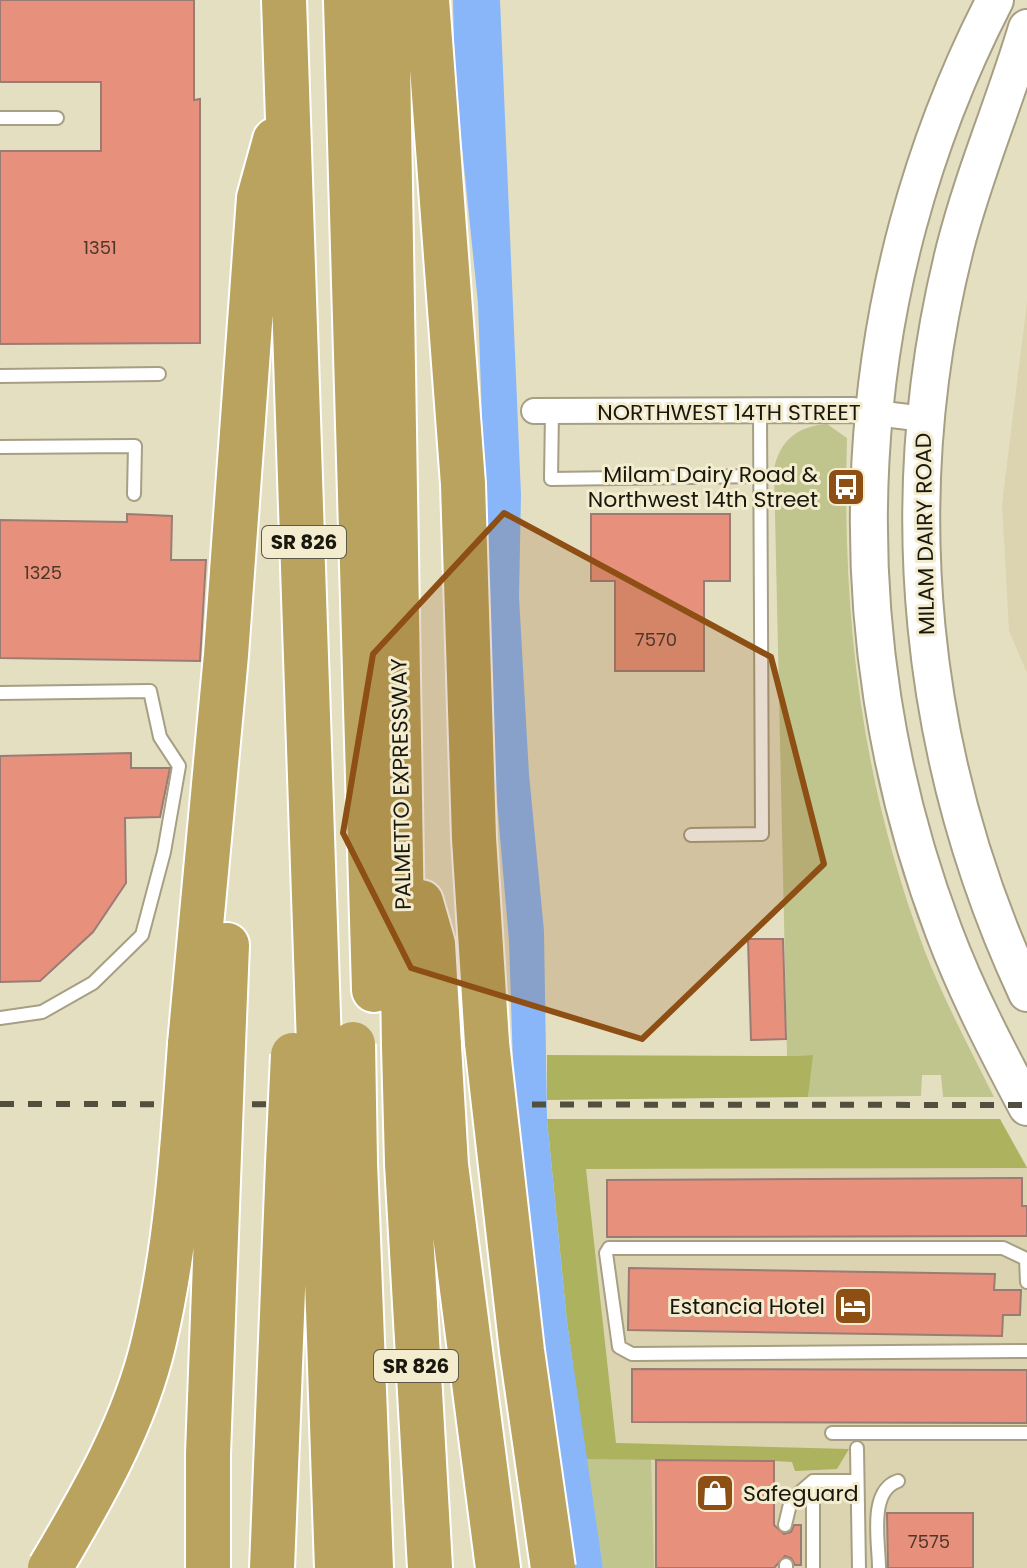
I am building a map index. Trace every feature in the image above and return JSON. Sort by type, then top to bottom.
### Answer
[{"type":"highway","name":"SR 826","points":[[284,0],[318,991],[364,1045]]},
{"type":"highway","points":[[323,0],[364,1045]]},
{"type":"highway","points":[[346,0],[371,1568]]},
{"type":"highway","name":"PALMETTO EXPRESSWAY","points":[[337,1568],[366,1164],[364,1045],[402,838],[387,0]]},
{"type":"highway","points":[[427,0],[463,484],[474,838],[487,1043],[522,1351],[553,1568]]},
{"type":"highway","points":[[50,1568],[89,1502],[126,1427],[154,1344],[207,1044],[232,815],[226,655],[259,198],[287,93]]},
{"type":"highway","points":[[207,1044],[208,1568]]},
{"type":"highway","points":[[272,1568],[366,1164]]},
{"type":"highway","points":[[366,1164],[401,1568]]},
{"type":"highway","points":[[366,1164],[498,1568]]},
{"type":"highway","name":"PALMETTO EXPRESSWAY","points":[[366,1164],[430,1568]]},
{"type":"main road","points":[[995,0],[951,95],[908,220],[885,323],[867,490],[877,665],[893,760],[916,850],[943,930],[985,1027],[1027,1107]]},
{"type":"main road","name":"MILAM DAIRY ROAD","points":[[1027,28],[1020,62],[963,216],[939,321],[924,419],[922,597],[937,713],[962,825],[988,901],[1027,993]]},
{"type":"street","name":"NORTHWEST 14TH STREET","points":[[543,411],[760,410],[873,413],[924,419]]},
{"type":"lane","points":[[0,118],[57,118]]},
{"type":"lane","points":[[0,376],[159,374]]},
{"type":"lane","points":[[691,835],[762,834],[760,410]]},
{"type":"lane","points":[[543,411],[551,479],[760,476]]},
{"type":"lane","points":[[0,447],[135,446],[134,494]]},
{"type":"lane","points":[[0,693],[150,691],[160,737],[179,766],[164,852],[142,935],[93,983],[42,1012],[0,1018]]},
{"type":"lane","points":[[1027,1282],[1026,1259],[1003,1248],[750,1246],[609,1248],[606,1253],[619,1347],[632,1354],[1027,1351]]},
{"type":"lane","points":[[832,1433],[1027,1433]]},
{"type":"lane","points":[[857,1448],[859,1568]]},
{"type":"lane","points":[[785,1525],[791,1500],[813,1481],[857,1481]]},
{"type":"lane","points":[[813,1481],[813,1568]]},
{"type":"lane","points":[[879,1568],[880,1495],[888,1484],[898,1481]]},
{"type":"highlighted area","points":[[504,513],[771,657],[824,864],[642,1039],[411,968],[343,833],[373,654]]},
{"type":"shaded area","points":[[1027,302],[1027,673],[1009,631],[1002,504]]},
{"type":"shaded area","points":[[547,1119],[1000,1119],[1027,1166],[1027,1568],[603,1568],[567,1322]]},
{"type":"green space","points":[[827,424],[847,438],[848,570],[853,634],[860,698],[885,823],[924,949],[994,1097],[943,1097],[941,1075],[922,1075],[921,1096],[808,1097],[812,1055],[787,1056],[774,469],[781,450],[792,436],[807,428]]},
{"type":"green space","points":[[547,1055],[813,1055],[808,1097],[547,1100]]},
{"type":"green space","points":[[547,1119],[1000,1119],[1027,1168],[586,1169],[616,1443],[849,1449],[837,1469],[795,1471],[792,1462],[586,1459],[567,1322]]},
{"type":"green space","points":[[651,1457],[654,1568],[603,1568],[586,1459]]},
{"type":"water","points":[[453,0],[500,0],[521,495],[519,597],[529,774],[544,931],[547,1119],[567,1322],[603,1568],[560,1568],[514,1095],[509,941],[494,767],[478,303],[455,79]]},
{"type":"building","points":[[0,0],[194,0],[194,100],[200,99],[200,343],[0,344],[0,151],[101,151],[101,82],[0,82]]},
{"type":"building","points":[[127,514],[172,516],[171,560],[206,560],[200,661],[0,658],[0,520],[127,522]]},
{"type":"building","points":[[591,514],[730,514],[730,581],[704,581],[704,671],[615,671],[615,581],[591,581]]},
{"type":"building","points":[[131,753],[131,768],[170,768],[160,817],[125,818],[126,883],[93,932],[40,981],[0,982],[0,756]]},
{"type":"building","points":[[748,939],[783,939],[786,1039],[751,1040]]},
{"type":"building","points":[[1022,1178],[1022,1206],[1027,1206],[1027,1236],[607,1237],[607,1180]]},
{"type":"building","points":[[629,1268],[995,1274],[994,1290],[1021,1290],[1020,1315],[1003,1315],[1002,1336],[628,1330]]},
{"type":"building","points":[[632,1369],[1027,1370],[1027,1423],[632,1422]]},
{"type":"building","name":"Safeguard","points":[[656,1460],[774,1461],[774,1525],[784,1534],[791,1532],[794,1525],[801,1525],[801,1565],[795,1565],[791,1558],[785,1556],[774,1568],[656,1568]]},
{"type":"building","points":[[887,1513],[973,1513],[973,1568],[888,1568]]},
{"type":"railway","points":[[0,1104],[1027,1105]]},
{"type":"place","name":"Milam Dairy Road & Northwest 14th Street","points":[[846,487]]},
{"type":"place","name":"Estancia Hotel","points":[[853,1306]]},
{"type":"place","name":"Safeguard","points":[[715,1493]]}]
